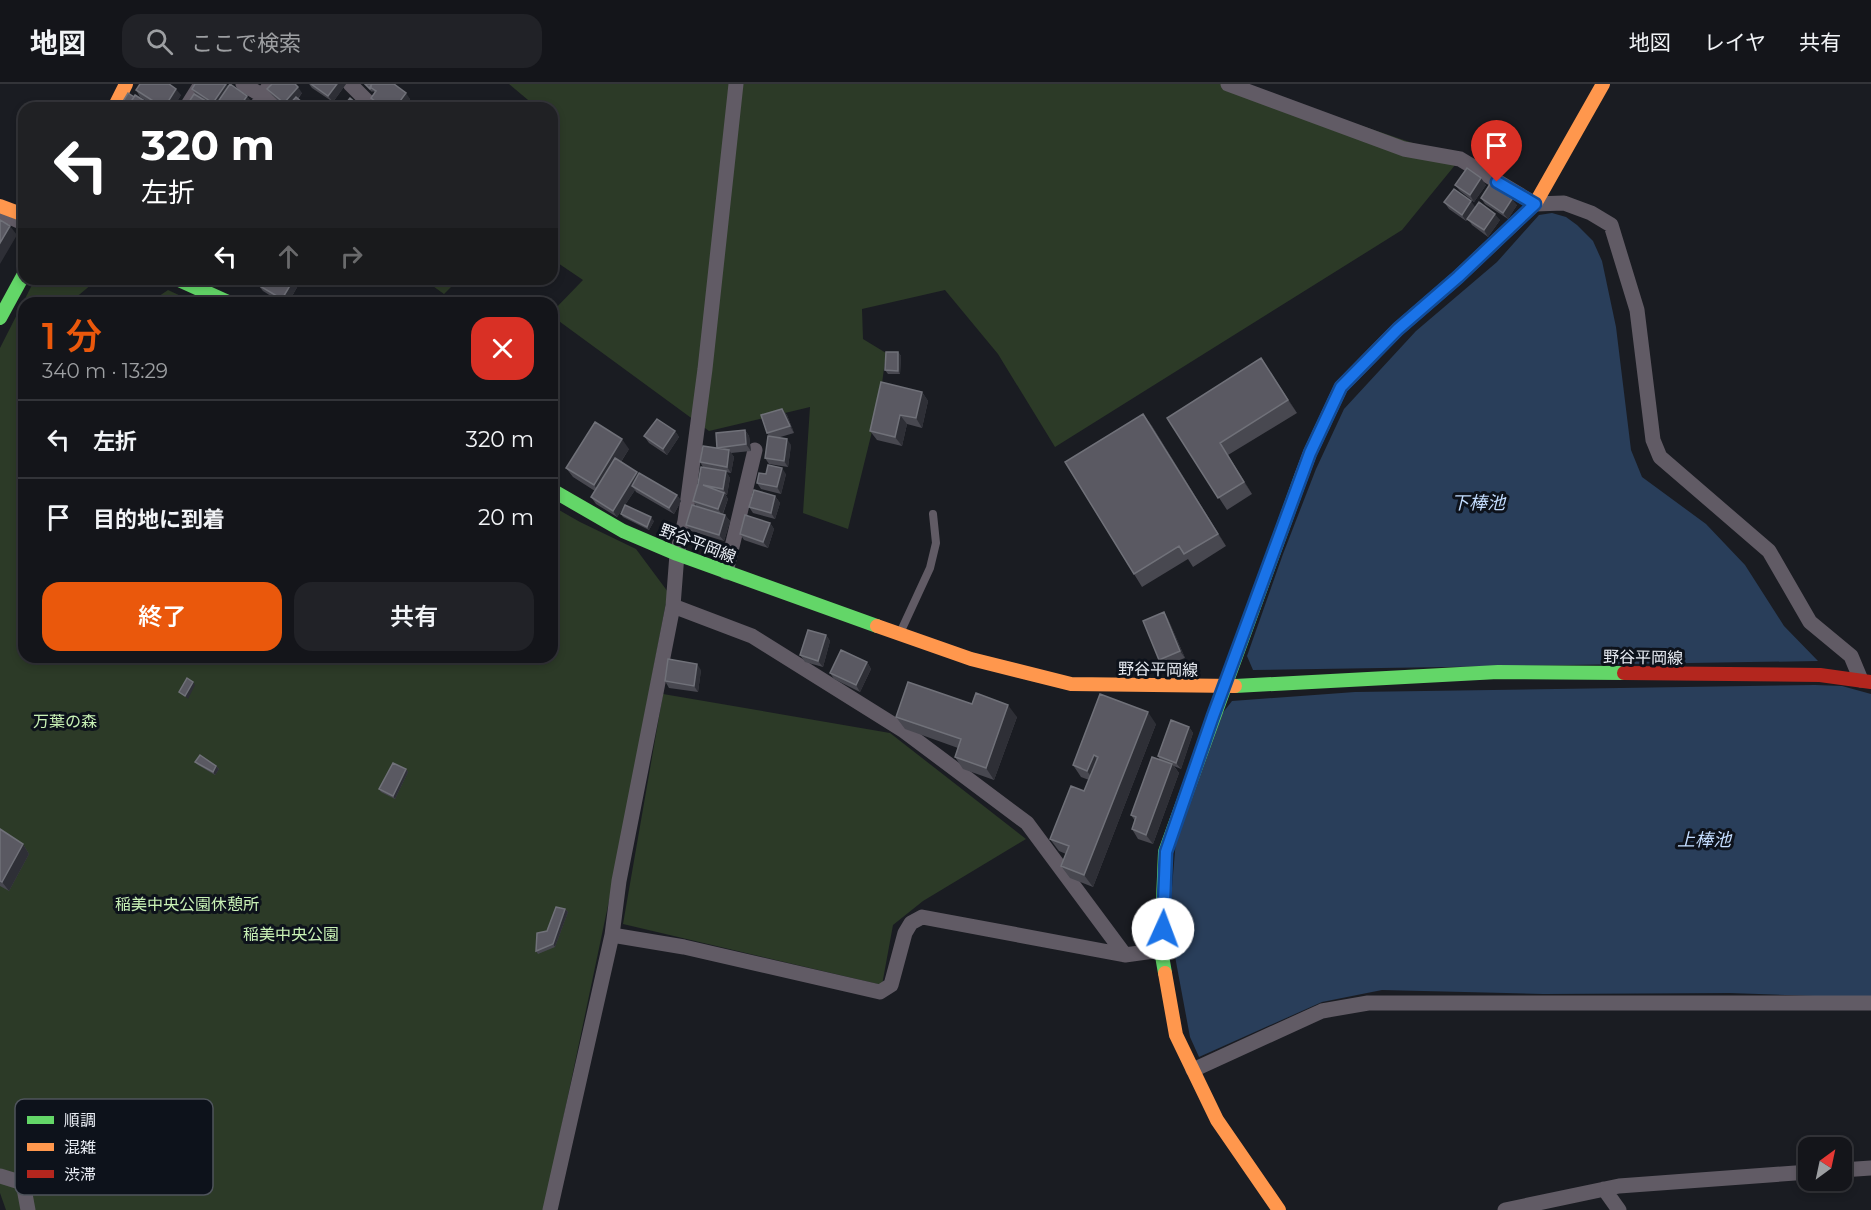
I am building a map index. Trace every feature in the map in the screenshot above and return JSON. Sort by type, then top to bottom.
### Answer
[{"type":"main road","points":[[117,102],[126,84]]},
{"type":"main road","points":[[1279,1210],[1217,1120],[1176,1035],[1161,950],[1166,852],[1310,453],[1341,387],[1398,329],[1458,277],[1535,204],[1602,84]]},
{"type":"main road","points":[[0,206],[18,213]]},
{"type":"main road","points":[[0,318],[18,285]]},
{"type":"main road","points":[[190,285],[217,297]]},
{"type":"main road","name":"野谷平岡線","points":[[558,493],[623,531],[677,554],[971,659],[1071,684],[1224,687],[1498,672],[1820,675],[1866,681]]},
{"type":"street","points":[[190,102],[201,84]]},
{"type":"street","points":[[243,84],[263,96]]},
{"type":"street","points":[[350,84],[368,102]]},
{"type":"street","points":[[550,1210],[612,935],[619,881],[673,606],[677,554],[685,521],[702,393],[736,84]]},
{"type":"street","points":[[1228,84],[1404,149],[1460,159],[1535,204],[1564,203],[1591,213],[1611,225],[1637,310],[1653,440],[1660,457],[1769,551],[1810,622],[1851,656],[1866,681]]},
{"type":"street","points":[[726,572],[755,450]]},
{"type":"street","points":[[673,606],[752,636],[904,731],[1028,823],[1125,955]]},
{"type":"street","points":[[612,935],[684,947],[880,993],[891,985],[905,933],[911,923],[922,917],[1125,955],[1161,950]]},
{"type":"street","points":[[1193,1070],[1322,1011],[1368,1003],[1871,1003]]},
{"type":"street","points":[[1852,1169],[1871,1168]]},
{"type":"street","points":[[1505,1210],[1619,1186],[1798,1173]]},
{"type":"street","points":[[0,1176],[15,1181]]},
{"type":"street","points":[[1604,1189],[1619,1210]]},
{"type":"street","points":[[25,1195],[28,1210]]},
{"type":"lane","points":[[0,217],[18,224]]},
{"type":"lane","points":[[900,634],[930,568],[936,543],[933,514]]},
{"type":"green space","points":[[509,84],[1238,84],[1460,159],[1402,230],[1055,447],[998,354],[945,290],[862,309],[863,339],[886,353],[880,399],[848,529],[803,513],[810,407],[709,431],[558,320],[558,306],[583,280],[558,263],[558,102],[530,102]]},
{"type":"green space","name":"稲美中央公園","points":[[32,285],[91,285],[76,297],[26,297]]},
{"type":"green space","points":[[431,285],[453,285],[444,294]]},
{"type":"green space","points":[[168,290],[183,297],[158,297]]},
{"type":"green space","name":"稲美中央公園","points":[[18,313],[18,663],[558,663],[558,509],[636,549],[668,592],[614,877],[544,1210],[6,1210],[0,1193],[0,348]]},
{"type":"green space","points":[[663,694],[890,733],[1026,839],[923,901],[893,925],[882,985],[623,924]]},
{"type":"water","name":"下棒池","points":[[1552,213],[1566,217],[1577,225],[1593,241],[1602,261],[1616,327],[1631,450],[1642,477],[1706,524],[1745,565],[1784,626],[1818,661],[1253,670],[1247,656],[1316,469],[1344,409],[1416,331],[1497,262],[1539,215]]},
{"type":"water","name":"上棒池","points":[[1842,686],[1871,694],[1871,998],[1730,993],[1543,994],[1382,990],[1322,1002],[1199,1057],[1190,1037],[1169,924],[1176,839],[1221,715],[1232,701],[1355,692]]},
{"type":"building","points":[[140,84],[169,84],[176,89],[168,102],[155,102],[136,90]]},
{"type":"building","points":[[195,84],[226,84],[214,102],[192,89]]},
{"type":"building","points":[[230,84],[247,96],[243,102],[218,102]]},
{"type":"building","points":[[272,84],[295,84],[298,87],[285,102],[267,89]]},
{"type":"building","points":[[311,84],[337,84],[328,96]]},
{"type":"building","points":[[372,84],[394,84],[406,93],[399,102],[376,102],[371,98],[376,91],[370,87]]},
{"type":"building","points":[[128,93],[134,97],[131,102],[123,102]]},
{"type":"building","points":[[194,94],[208,102],[189,102]]},
{"type":"building","points":[[135,95],[146,102],[131,102]]},
{"type":"building","points":[[296,97],[302,102],[292,102]]},
{"type":"building","points":[[1467,168],[1481,178],[1470,195],[1455,185]]},
{"type":"building","points":[[1490,184],[1512,199],[1503,213],[1481,198]]},
{"type":"building","points":[[1454,189],[1471,201],[1462,215],[1444,202]]},
{"type":"building","points":[[1479,202],[1495,214],[1484,230],[1467,219]]},
{"type":"building","points":[[0,220],[10,226],[0,243]]},
{"type":"building","points":[[258,285],[290,285],[283,297],[279,297]]},
{"type":"building","points":[[886,352],[898,352],[898,371],[885,370]]},
{"type":"building","points":[[1261,358],[1288,400],[1220,443],[1244,482],[1218,498],[1167,418]]},
{"type":"building","points":[[881,382],[922,392],[916,418],[900,415],[895,437],[870,431]]},
{"type":"building","points":[[782,409],[790,426],[767,433],[761,415]]},
{"type":"building","points":[[1143,414],[1218,534],[1184,554],[1179,546],[1134,574],[1065,462]]},
{"type":"building","points":[[657,419],[675,431],[663,449],[644,436]]},
{"type":"building","points":[[595,422],[622,439],[594,485],[566,468]]},
{"type":"building","points":[[745,430],[746,444],[717,448],[716,433]]},
{"type":"building","points":[[768,436],[787,439],[784,461],[765,458]]},
{"type":"building","points":[[703,446],[729,450],[727,467],[700,462]]},
{"type":"building","points":[[615,458],[637,472],[613,511],[591,497]]},
{"type":"building","points":[[768,465],[782,468],[777,487],[757,483],[759,473],[766,474]]},
{"type":"building","points":[[701,467],[726,471],[723,489],[703,485],[724,493],[718,509],[693,501]]},
{"type":"building","points":[[639,473],[677,495],[669,508],[632,486]]},
{"type":"building","points":[[754,490],[775,496],[771,513],[749,507]]},
{"type":"building","points":[[625,505],[651,517],[647,527],[621,514]]},
{"type":"building","points":[[692,505],[725,515],[719,535],[686,525]]},
{"type":"building","points":[[745,515],[770,523],[763,542],[740,534]]},
{"type":"building","points":[[1164,612],[1180,651],[1159,660],[1143,621]]},
{"type":"building","points":[[808,630],[826,635],[818,661],[800,655]]},
{"type":"building","points":[[841,650],[867,662],[856,685],[830,673]]},
{"type":"building","points":[[668,659],[697,664],[694,686],[665,681]]},
{"type":"building","points":[[187,678],[193,682],[185,696],[179,692]]},
{"type":"building","points":[[908,682],[972,704],[976,693],[1008,705],[986,768],[955,757],[961,739],[896,717]]},
{"type":"building","points":[[1100,694],[1148,712],[1084,875],[1061,866],[1069,846],[1050,839],[1071,786],[1084,791],[1098,757],[1094,755],[1087,771],[1073,765]]},
{"type":"building","points":[[1171,720],[1189,727],[1176,763],[1158,756]]},
{"type":"building","points":[[200,755],[216,766],[213,772],[195,762]]},
{"type":"building","points":[[1152,757],[1172,764],[1146,835],[1132,829],[1136,817],[1131,815]]},
{"type":"building","points":[[393,763],[406,769],[393,796],[379,789]]},
{"type":"building","points":[[0,829],[23,844],[2,882],[0,881]]},
{"type":"building","points":[[556,907],[565,909],[553,944],[536,951],[537,933],[547,931]]},
{"type":"traffic: fast","points":[[0,318],[18,285]]},
{"type":"traffic: fast","points":[[190,285],[217,297]]},
{"type":"traffic: fast","points":[[1165,973],[1161,950],[1165,852],[1301,477]]},
{"type":"traffic: fast","points":[[558,493],[623,531],[677,554],[877,626]]},
{"type":"traffic: fast","points":[[1235,686],[1498,672],[1624,673]]},
{"type":"traffic: slow","points":[[117,102],[126,84]]},
{"type":"traffic: slow","points":[[1301,477],[1341,387],[1398,329],[1458,277],[1535,204],[1603,84]]},
{"type":"traffic: slow","points":[[0,206],[18,213]]},
{"type":"traffic: slow","points":[[877,626],[971,659],[1071,684],[1235,686]]},
{"type":"traffic: slow","points":[[1165,973],[1176,1035],[1217,1120],[1279,1210]]},
{"type":"traffic: jam","points":[[1624,673],[1820,675],[1871,682]]},
{"type":"route","points":[[1163,929],[1166,852],[1213,716],[1310,453],[1341,387],[1398,329],[1458,277],[1535,204],[1497,182]]},
{"type":"park label","name":"万葉の森","points":[[65,721]]},
{"type":"park label","name":"稲美中央公園休憩所","points":[[187,904]]}]
